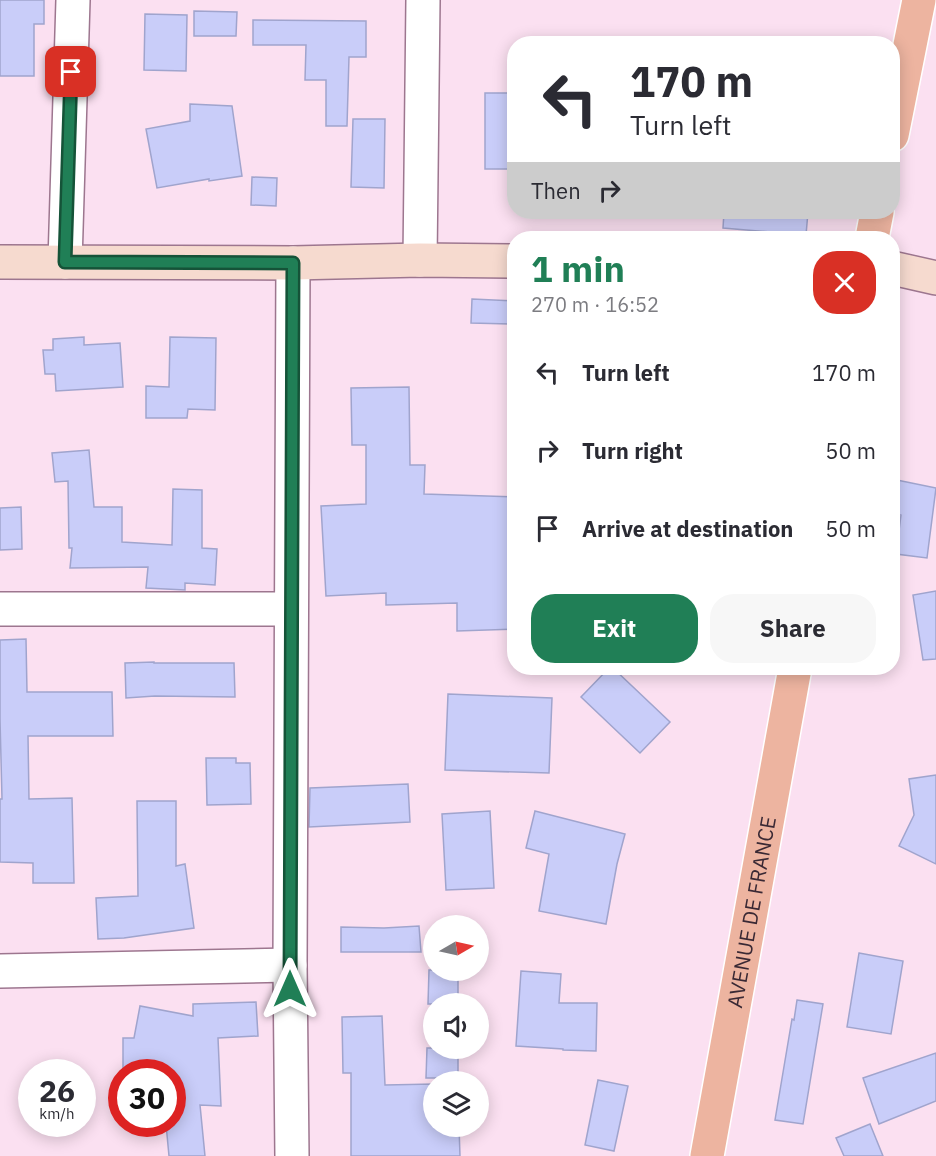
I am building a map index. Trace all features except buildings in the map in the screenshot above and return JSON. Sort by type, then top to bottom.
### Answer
[{"type":"main road","points":[[900,95],[919,0]]},
{"type":"main road","name":"AVENUE DE FRANCE","points":[[707,1156],[794,675]]},
{"type":"street","points":[[65,262],[73,0]]},
{"type":"street","points":[[420,260],[423,0]]},
{"type":"street","points":[[0,262],[507,261]]},
{"type":"street","points":[[292,1156],[290,965],[293,263]]},
{"type":"street","points":[[900,270],[936,278]]},
{"type":"street","points":[[0,609],[291,609]]},
{"type":"street","points":[[0,971],[290,965]]},
{"type":"route","points":[[71,72],[65,262],[293,263],[290,989]]}]
